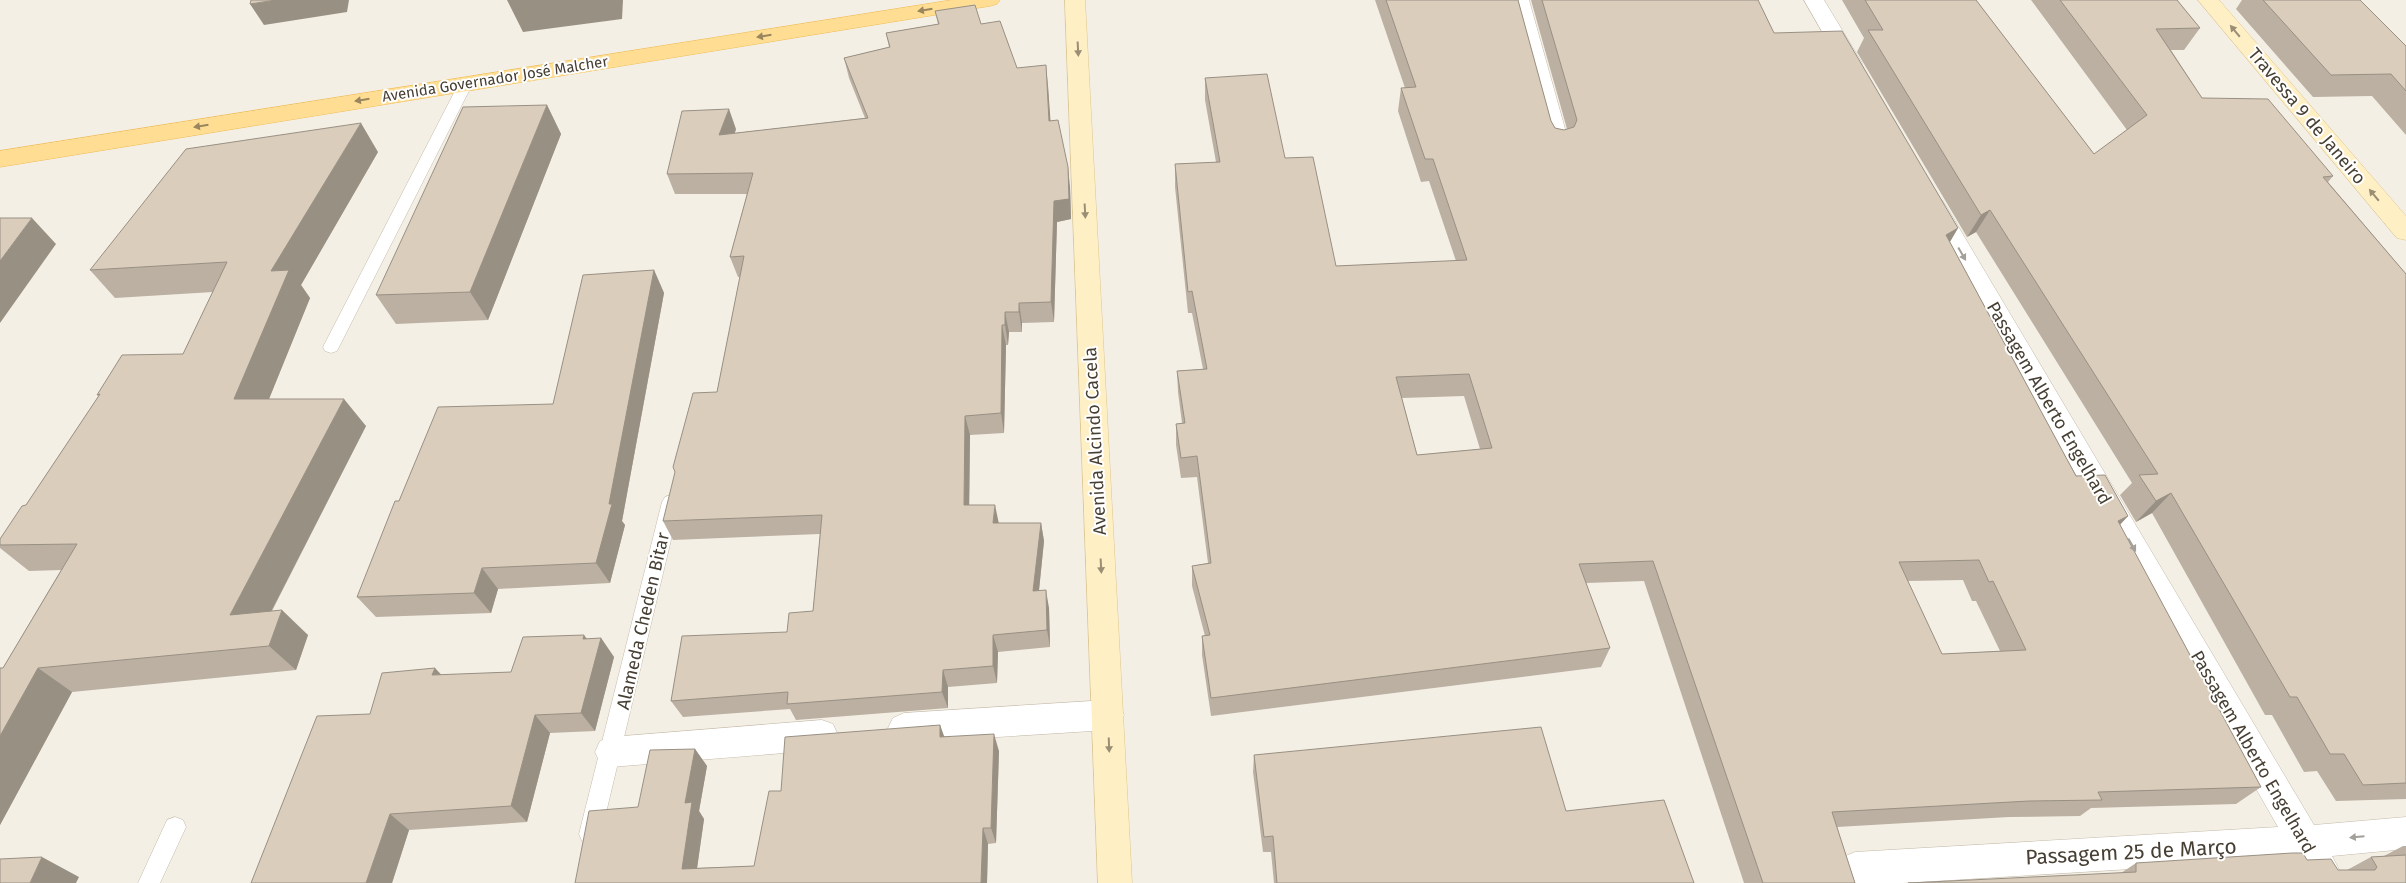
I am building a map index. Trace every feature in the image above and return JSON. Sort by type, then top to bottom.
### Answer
[{"type":"main road","name":"Avenida Governador José Malcher","points":[[0,159],[990,0]]},
{"type":"main road","name":"Avenida Alcindo Cacela","points":[[1075,0],[1115,883]]},
{"type":"main road","name":"Travessa 9 de Janeiro","points":[[2208,0],[2406,232]]},
{"type":"street","points":[[1518,0],[1558,143]]},
{"type":"street","points":[[1814,0],[1864,86]]},
{"type":"street","name":"Passagem Alberto Engelhard","points":[[1919,180],[2329,883]]},
{"type":"street","points":[[611,752],[1035,718],[1108,715]]},
{"type":"street","name":"Passagem 25 de Março","points":[[1855,869],[2306,842],[2406,833]]},
{"type":"lane","points":[[331,347],[466,83]]},
{"type":"lane","name":"Alameda Cheden Bitar","points":[[584,855],[611,752],[674,490]]},
{"type":"lane","points":[[150,883],[175,828]]},
{"type":"building","points":[[251,0],[276,0],[250,4]]},
{"type":"building","points":[[1386,0],[1518,0],[1551,121],[1555,128],[1564,130],[1574,127],[1577,120],[1542,0],[1758,0],[1774,33],[1842,31],[1958,228],[1946,235],[2076,476],[2105,475],[2128,516],[2118,521],[2261,787],[2098,792],[2102,800],[2029,801],[1832,812],[1855,883],[1763,883],[1653,561],[1579,564],[1610,648],[1211,698],[1202,636],[1210,635],[1192,566],[1211,563],[1197,456],[1181,458],[1176,424],[1185,423],[1177,371],[1207,369],[1192,291],[1188,292],[1175,164],[1220,162],[1205,78],[1267,74],[1285,158],[1313,157],[1336,266],[1467,260],[1433,159],[1425,159],[1401,88],[1416,87]],"holes":[[[1469,374],[1492,448],[1417,455],[1396,377]],[[1979,560],[1989,582],[1993,581],[2026,650],[1942,654],[1899,562]]]},
{"type":"building","points":[[1865,0],[1976,0],[2094,154],[2147,115],[2060,0],[2177,0],[2200,28],[2156,29],[2202,98],[2268,99],[2333,176],[2323,177],[2406,274],[2406,783],[2363,785],[2344,754],[2330,754],[2297,697],[2290,697],[2171,493],[2156,501],[2139,475],[2158,474],[1990,210],[1981,215],[1868,30],[1883,30]]},
{"type":"building","points":[[2263,0],[2360,0],[2406,46],[2406,91],[2391,74],[2331,75]]},
{"type":"building","points":[[975,5],[981,24],[1000,21],[1017,68],[1046,65],[1049,121],[1058,120],[1068,167],[1069,199],[1054,201],[1051,302],[1019,303],[1019,312],[1005,312],[1005,325],[1002,325],[1001,413],[965,416],[964,505],[995,505],[993,523],[1041,523],[1033,591],[1046,590],[1047,630],[993,635],[993,666],[943,670],[942,692],[787,704],[788,692],[671,701],[682,636],[787,632],[789,613],[813,611],[822,515],[663,521],[675,472],[673,467],[693,393],[717,392],[744,256],[730,257],[753,173],[667,174],[682,111],[729,109],[719,135],[868,118],[844,58],[890,47],[886,33],[939,24],[935,11]]},
{"type":"building","points":[[547,105],[470,292],[376,295],[463,107]]},
{"type":"building","points":[[361,123],[271,271],[289,270],[234,399],[344,399],[230,615],[282,610],[269,646],[38,668],[0,736],[0,668],[3,668],[77,544],[0,545],[0,539],[22,506],[26,505],[100,394],[97,395],[122,355],[183,354],[227,262],[90,270],[186,149]]},
{"type":"building","points":[[0,218],[32,218],[0,261]]},
{"type":"building","points":[[654,270],[609,504],[612,504],[596,563],[482,568],[474,593],[357,597],[395,501],[399,501],[438,407],[553,404],[583,275]]},
{"type":"building","points":[[584,635],[583,639],[601,638],[581,713],[535,715],[511,806],[390,814],[366,883],[251,883],[317,716],[370,714],[382,673],[435,668],[432,675],[511,672],[523,637]]},
{"type":"building","points":[[940,725],[940,737],[994,734],[991,828],[983,828],[981,883],[575,883],[589,811],[638,807],[650,750],[695,749],[685,803],[692,802],[682,869],[754,866],[769,791],[781,791],[785,737]]},
{"type":"building","points":[[1541,727],[1566,811],[1664,800],[1694,883],[1277,883],[1273,836],[1264,837],[1254,755]]},
{"type":"building","points":[[2303,853],[2307,860],[2331,859],[2338,870],[2375,870],[2377,867],[2371,857],[2406,855],[2406,883],[1908,883],[2136,872],[2136,863]]},
{"type":"building","points":[[42,857],[30,883],[0,883],[0,859]]}]
